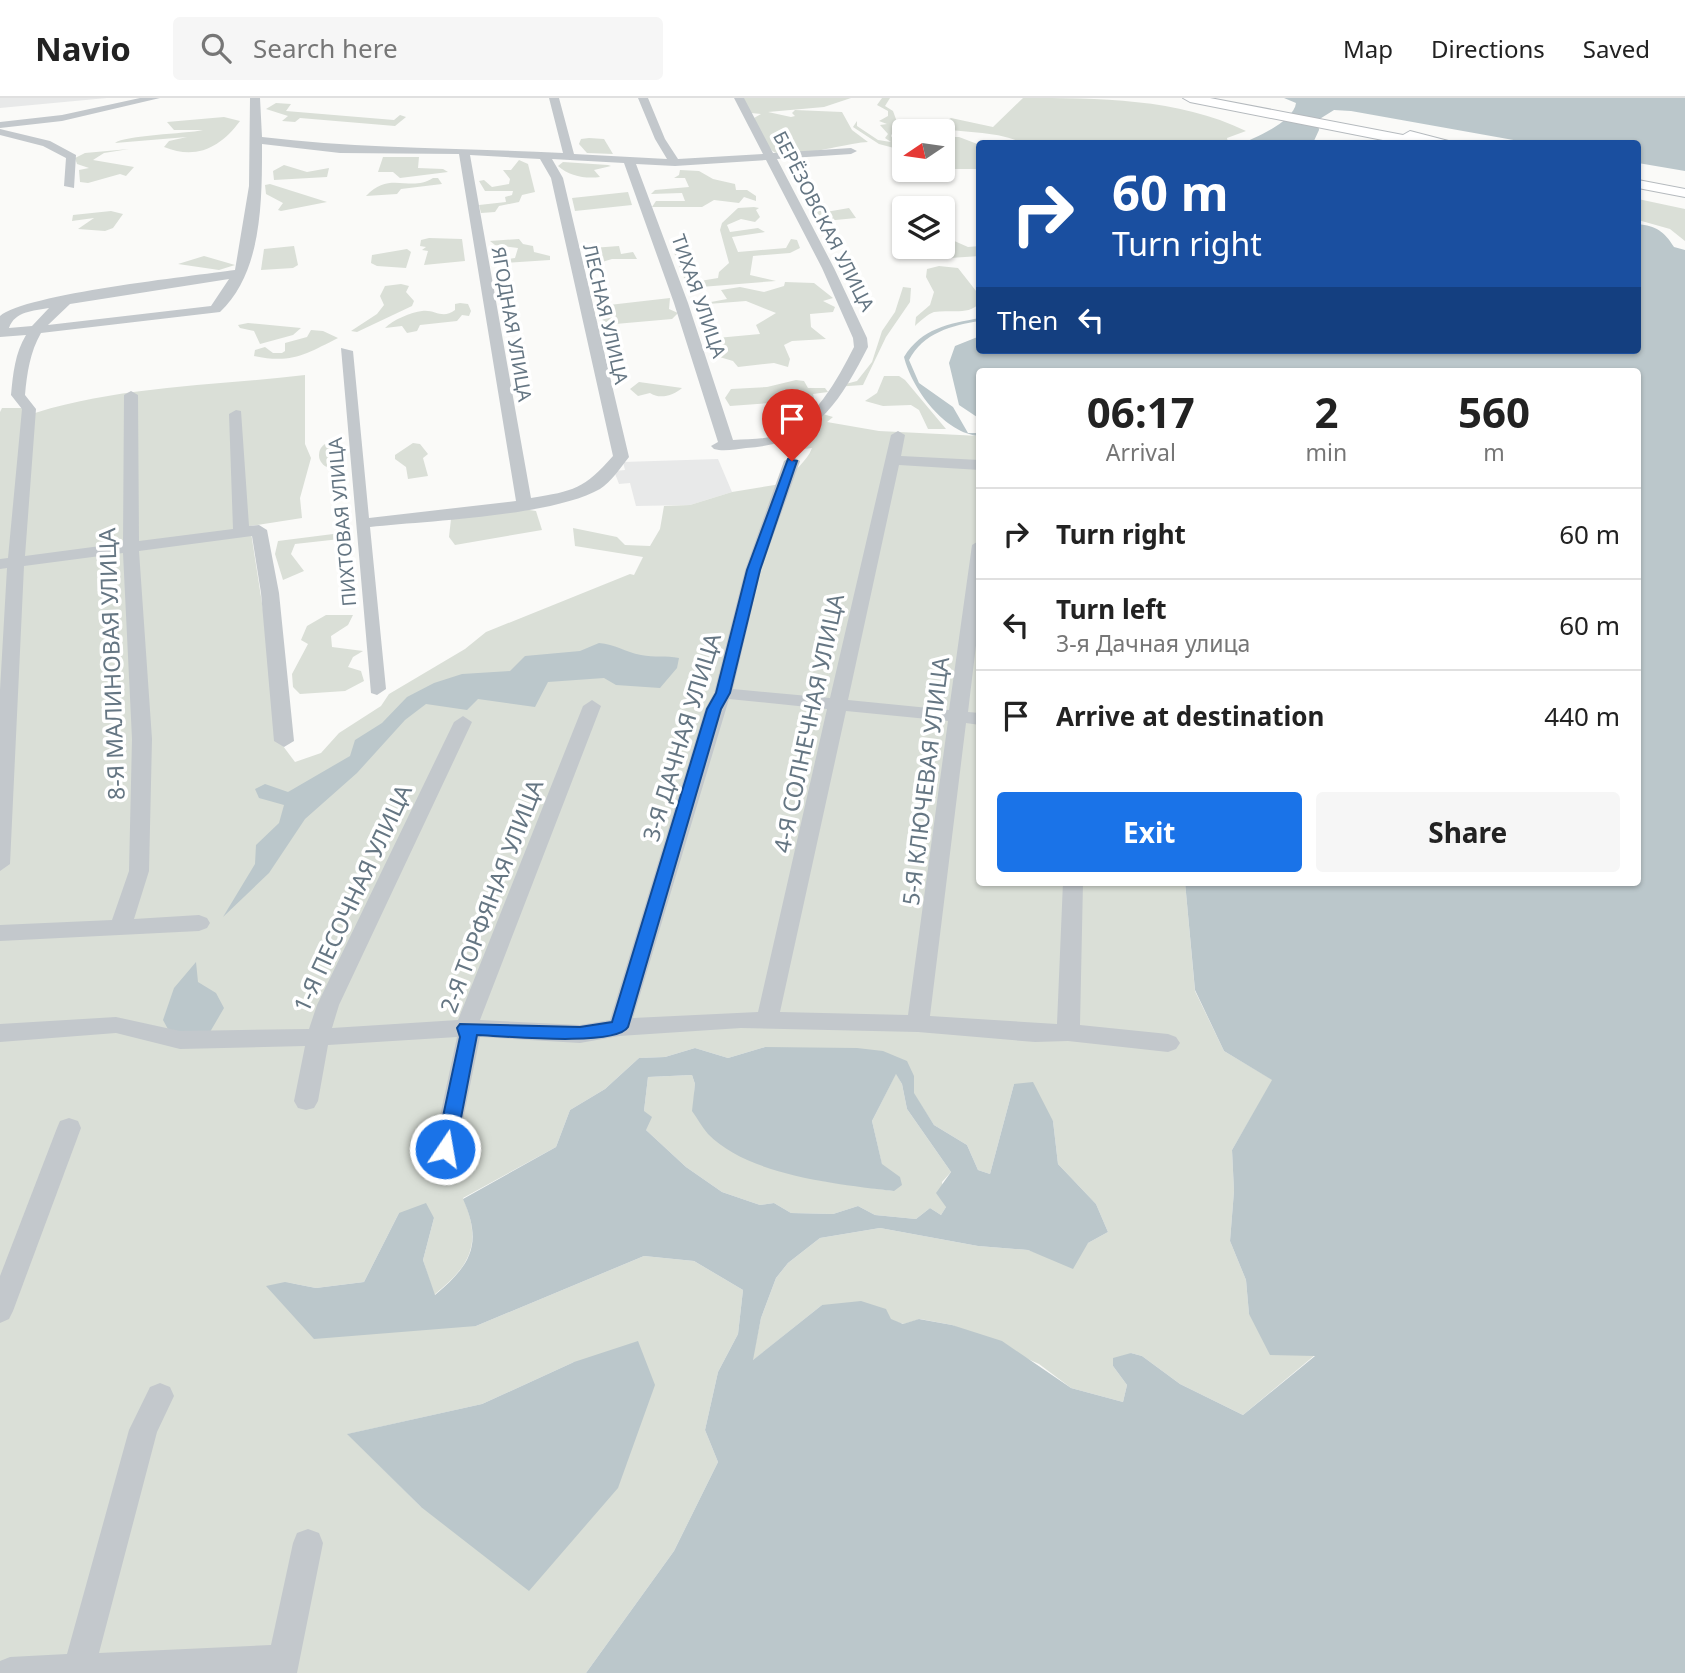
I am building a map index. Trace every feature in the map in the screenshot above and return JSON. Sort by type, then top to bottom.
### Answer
[{"type":"main road","points":[[1190,98],[1265,109]]},
{"type":"main road","points":[[1219,98],[1431,140]]},
{"type":"main road","points":[[1335,123],[1409,140]]},
{"type":"main road","points":[[1641,179],[1685,187]]},
{"type":"main road","points":[[1641,185],[1685,193]]},
{"type":"street","points":[[0,125],[62,118],[155,98]]},
{"type":"street","points":[[241,274],[18,310],[6,317],[0,333],[215,309],[221,305],[228,285],[241,274],[254,218],[258,166],[255,98]]},
{"type":"street","points":[[554,98],[569,156]]},
{"type":"street","points":[[643,98],[660,139],[675,163]]},
{"type":"street","name":"БЕРЁЗОВСКАЯ УЛИЦА","points":[[723,445],[784,438],[806,424],[832,396],[861,347],[860,338],[828,268],[738,98]]},
{"type":"street","points":[[0,132],[54,145],[66,152],[72,157],[70,186]]},
{"type":"street","points":[[257,141],[340,150],[464,151],[675,163],[851,152]]},
{"type":"street","name":"ЯГОДНАЯ УЛИЦА","points":[[464,151],[524,503]]},
{"type":"street","name":"ЛЕСНАЯ УЛИЦА","points":[[524,503],[587,490],[604,477],[621,457],[557,178],[544,156]]},
{"type":"street","name":"ТИХАЯ УЛИЦА","points":[[629,161],[685,315],[723,445]]},
{"type":"street","points":[[0,864],[8,563],[29,409],[18,395],[19,364],[34,331],[67,300]]},
{"type":"street","name":"ПИХТОВАЯ УЛИЦА","points":[[345,351],[377,689]]},
{"type":"street","name":"8-Я МАЛИНОВАЯ УЛИЦА","points":[[120,928],[139,871],[142,739],[131,547],[131,395]]},
{"type":"street","points":[[236,414],[250,531],[270,593],[284,741]]},
{"type":"street","name":"4-Я СОЛНЕЧНАЯ УЛИЦА","points":[[767,1022],[898,435]]},
{"type":"street","points":[[891,460],[976,466]]},
{"type":"street","name":"3-Я ДАЧНАЯ УЛИЦА","points":[[619,1027],[714,709],[723,693],[753,570],[792,461]]},
{"type":"street","points":[[363,523],[524,503]]},
{"type":"street","points":[[8,563],[250,531]]},
{"type":"street","name":"5-Я КЛЮЧЕВАЯ УЛИЦА","points":[[918,1024],[976,576]]},
{"type":"street","points":[[723,693],[976,719]]},
{"type":"street","name":"2-Я ТОРФЯНАЯ УЛИЦА","points":[[445,1149],[469,1037],[466,1028],[592,706]]},
{"type":"street","name":"1-Я ПЕСОЧНАЯ УЛИЦА","points":[[306,1101],[318,1037],[328,1005],[463,722]]},
{"type":"street","points":[[1069,1031],[1073,886]]},
{"type":"street","points":[[0,933],[199,923]]},
{"type":"street","points":[[0,1033],[116,1025],[180,1040],[318,1037],[466,1028],[580,1034],[619,1027],[741,1020],[918,1024],[1035,1033],[1069,1031],[1168,1043]]},
{"type":"street","points":[[0,1311],[69,1128]]},
{"type":"street","points":[[78,1670],[143,1430],[160,1396]]},
{"type":"street","points":[[10,1673],[282,1666],[308,1543]]},
{"type":"shaded area","points":[[0,98],[107,98],[0,108]]},
{"type":"shaded area","points":[[742,98],[851,98],[824,107],[768,112],[791,117],[795,116],[792,113],[795,110],[842,112],[852,130],[868,142],[805,153],[774,152],[765,141],[754,118],[761,114],[751,113]]},
{"type":"shaded area","points":[[882,98],[890,98],[885,106],[893,111],[896,119],[892,119],[892,147],[879,144],[853,127],[857,121],[857,126],[878,140],[891,142],[885,138],[888,134],[880,125],[887,124],[879,121],[888,116],[888,111],[877,105]]},
{"type":"shaded area","points":[[1023,98],[1109,100],[1193,112],[1246,131],[1227,140],[1014,140],[992,134],[956,130],[956,119],[993,127]]},
{"type":"shaded area","points":[[1284,98],[1685,98],[1685,171],[1641,164],[1641,140],[1513,140],[1351,111],[1334,110],[1318,120],[1319,130],[1314,140],[1249,140],[1281,123],[1294,110],[1296,103]]},
{"type":"shaded area","points":[[276,103],[291,104],[286,111],[394,120],[400,115],[406,117],[395,126],[300,118],[295,122],[282,121],[288,116],[266,109]]},
{"type":"shaded area","points":[[224,117],[240,121],[216,145],[197,152],[176,151],[164,147],[169,141],[187,137],[115,143],[130,138],[203,130],[174,130],[167,122]]},
{"type":"shaded area","points":[[956,137],[976,143],[976,169],[956,169]]},
{"type":"shaded area","points":[[581,139],[604,139],[613,154],[587,153],[579,144]]},
{"type":"shaded area","points":[[129,149],[104,153],[93,160],[134,167],[126,176],[120,174],[88,183],[80,182],[79,170],[89,168],[77,164],[75,158],[85,153]]},
{"type":"shaded area","points":[[383,157],[419,157],[418,168],[443,169],[448,172],[400,178],[393,172],[378,172]]},
{"type":"shaded area","points":[[519,160],[528,164],[535,192],[522,195],[519,202],[499,206],[495,212],[481,213],[479,205],[506,202],[505,197],[512,195],[513,191],[485,191],[479,181],[484,180],[492,187],[509,184],[510,179],[503,170],[511,170]]},
{"type":"shaded area","points":[[563,162],[611,166],[594,170],[600,177],[589,178],[562,169],[558,166]]},
{"type":"shaded area","points":[[284,165],[307,172],[329,168],[327,177],[274,180],[273,171]]},
{"type":"shaded area","points":[[680,170],[699,171],[713,179],[735,184],[736,190],[747,190],[756,196],[756,201],[744,197],[739,203],[714,200],[702,207],[652,207],[656,201],[685,201],[682,193],[651,194],[655,190],[689,187],[685,178],[674,178],[679,175]]},
{"type":"shaded area","points":[[438,178],[442,184],[401,189],[397,194],[366,196],[383,184],[425,182]]},
{"type":"shaded area","points":[[270,184],[327,202],[281,211],[278,210],[283,203],[266,194],[265,185]]},
{"type":"shaded area","points":[[628,192],[632,205],[575,211],[572,198]]},
{"type":"shaded area","points":[[1641,200],[1685,209],[1685,241],[1670,229],[1641,221]]},
{"type":"shaded area","points":[[738,208],[759,208],[756,210],[760,217],[755,222],[741,219],[727,225],[730,232],[758,228],[765,232],[732,237],[738,252],[786,248],[791,239],[797,240],[800,248],[790,253],[753,256],[750,275],[776,281],[688,288],[673,250],[693,256],[690,261],[700,281],[718,278],[719,272],[729,263],[720,230],[722,223]]},
{"type":"shaded area","points":[[849,208],[856,218],[815,222],[809,212],[818,209],[826,212]]},
{"type":"shaded area","points":[[111,211],[123,214],[113,228],[105,231],[78,229],[94,218],[72,221],[73,215]]},
{"type":"shaded area","points":[[1641,224],[1659,230],[1674,247],[1685,250],[1685,1673],[586,1673],[674,1551],[718,1462],[705,1430],[718,1372],[738,1334],[743,1290],[694,1261],[644,1256],[476,1326],[314,1339],[266,1286],[285,1282],[316,1288],[364,1282],[399,1213],[426,1203],[434,1218],[423,1260],[435,1295],[457,1274],[470,1253],[472,1229],[463,1199],[556,1147],[570,1110],[605,1089],[639,1058],[665,1057],[695,1048],[728,1058],[765,1047],[857,1048],[883,1051],[907,1061],[914,1076],[914,1093],[934,1125],[967,1145],[978,1170],[990,1174],[1014,1084],[1033,1082],[1053,1121],[1058,1164],[1096,1204],[1108,1232],[1088,1243],[1073,1269],[1028,1250],[978,1246],[880,1228],[820,1238],[788,1263],[776,1278],[761,1318],[753,1360],[822,1305],[861,1301],[886,1309],[891,1319],[903,1324],[919,1319],[952,1325],[1002,1341],[1071,1388],[1123,1402],[1127,1385],[1113,1366],[1113,1358],[1131,1353],[1142,1356],[1180,1384],[1243,1415],[1315,1356],[1270,1355],[1249,1314],[1246,1280],[1230,1241],[1234,1191],[1232,1150],[1272,1080],[1224,1051],[1195,990],[1185,886],[1641,886],[1641,368],[976,368],[976,416],[959,405],[949,363],[955,346],[976,338],[976,354],[1641,354]],"holes":[[[896,1074],[902,1084],[907,1109],[951,1172],[936,1193],[946,1207],[941,1215],[930,1208],[916,1219],[875,1215],[858,1206],[833,1214],[791,1213],[774,1203],[760,1205],[722,1192],[686,1167],[646,1130],[652,1117],[644,1111],[648,1077],[692,1075],[695,1084],[692,1111],[708,1134],[725,1148],[746,1160],[795,1176],[894,1191],[902,1185],[900,1177],[882,1164],[872,1121]]]},
{"type":"shaded area","points":[[462,239],[465,261],[424,265],[428,251],[422,250],[426,247],[420,246],[421,240]]},
{"type":"shaded area","points":[[519,239],[523,244],[533,246],[534,252],[550,256],[550,260],[505,263],[502,260],[515,258],[518,248],[495,245],[490,241]]},
{"type":"shaded area","points":[[955,241],[968,247],[976,246],[976,256],[955,258]]},
{"type":"shaded area","points":[[294,246],[298,265],[293,268],[261,270],[264,249]]},
{"type":"shaded area","points":[[619,246],[621,254],[633,252],[637,259],[612,259],[599,263],[591,260],[597,254],[592,248]]},
{"type":"shaded area","points":[[407,249],[411,252],[406,268],[377,266],[371,263],[372,255]]},
{"type":"shaded area","points":[[204,256],[235,265],[219,270],[178,264]]},
{"type":"shaded area","points":[[939,266],[958,268],[976,291],[976,306],[964,311],[934,312],[915,326],[916,317],[930,305],[934,292],[926,277],[927,269]]},
{"type":"shaded area","points":[[785,282],[814,283],[833,298],[823,301],[835,307],[833,312],[810,314],[811,327],[826,339],[792,341],[784,345],[790,359],[788,367],[774,363],[738,367],[733,361],[716,356],[716,349],[706,339],[760,334],[756,325],[776,313],[746,301],[695,305],[727,299],[721,290],[740,287],[764,292],[784,286]]},
{"type":"shaded area","points":[[385,286],[409,286],[406,292],[414,301],[412,306],[357,332],[351,331],[377,314],[384,305],[380,296]]},
{"type":"shaded area","points":[[903,287],[911,288],[910,302],[886,337],[863,385],[834,387],[857,381],[872,362],[882,331],[895,312]]},
{"type":"shaded area","points":[[670,298],[669,309],[678,313],[672,319],[604,325],[600,310],[609,305]]},
{"type":"shaded area","points":[[455,304],[468,304],[471,311],[469,316],[462,315],[457,321],[420,325],[417,331],[407,333],[402,326],[385,328],[397,319],[418,312],[450,313],[455,310]]},
{"type":"shaded area","points":[[976,319],[976,322],[949,328],[930,337],[909,360],[919,383],[953,407],[968,433],[976,435],[967,433],[954,427],[932,408],[914,383],[904,357],[911,347],[928,333],[947,325]]},
{"type":"shaded area","points":[[248,323],[301,328],[293,335],[260,344],[254,331],[240,328],[238,325]]},
{"type":"shaded area","points":[[311,330],[323,331],[338,338],[307,353],[289,358],[254,356],[255,350],[265,347],[273,353],[282,353],[285,351],[285,343],[307,337]]},
{"type":"shaded area","points":[[305,375],[305,444],[311,458],[300,498],[302,518],[250,526],[268,642],[277,738],[295,762],[321,753],[339,733],[381,706],[389,694],[465,649],[486,632],[630,574],[634,575],[643,557],[575,546],[573,528],[617,537],[625,545],[650,546],[660,529],[664,506],[690,505],[732,492],[787,483],[810,453],[812,448],[804,449],[804,442],[823,414],[833,417],[827,422],[879,431],[976,436],[976,886],[1185,886],[1195,991],[1224,1051],[1273,1080],[1232,1150],[1234,1191],[1230,1241],[1246,1280],[1249,1314],[1315,1355],[1243,1415],[1180,1384],[1142,1356],[1131,1353],[1113,1366],[1127,1385],[1123,1402],[1071,1388],[1039,1364],[952,1325],[920,1319],[904,1324],[822,1305],[752,1361],[761,1318],[776,1278],[788,1263],[820,1238],[880,1228],[978,1246],[1028,1250],[1049,1257],[1088,1243],[1108,1232],[1096,1204],[1058,1164],[1053,1121],[1014,1084],[990,1174],[978,1170],[967,1145],[934,1125],[913,1093],[914,1076],[765,1047],[728,1058],[695,1048],[665,1057],[639,1058],[605,1089],[570,1110],[556,1147],[463,1198],[472,1228],[470,1253],[457,1274],[434,1295],[423,1260],[434,1218],[399,1213],[364,1282],[316,1288],[285,1282],[476,1326],[644,1256],[694,1261],[743,1290],[738,1334],[718,1372],[705,1430],[718,1462],[674,1551],[586,1673],[0,1673],[0,412],[2,408],[23,408],[23,417],[91,399],[162,388]],"holes":[[[574,1362],[421,1507],[348,1434],[482,1404]]]},
{"type":"shaded area","points":[[884,376],[899,376],[905,380],[946,429],[928,429],[919,410],[911,405],[883,406],[865,401],[877,393]]},
{"type":"shaded area","points":[[796,380],[804,381],[808,388],[825,388],[828,392],[813,394],[814,398],[810,400],[730,406],[725,398],[731,389],[767,387]]},
{"type":"shaded area","points":[[639,382],[682,388],[667,396],[650,393],[638,396],[630,389]]},
{"type":"shaded area","points":[[332,442],[341,446],[345,455],[341,464],[332,468],[323,464],[319,455],[323,446]]},
{"type":"shaded area","points":[[413,443],[420,444],[428,454],[423,458],[428,476],[408,479],[406,467],[395,459],[395,455]]},
{"type":"shaded area","points":[[718,459],[732,492],[690,505],[636,506],[630,483],[619,484],[614,471],[625,470],[623,462]]},
{"type":"shaded area","points":[[523,509],[536,511],[542,530],[455,545],[449,537],[451,519]]},
{"type":"shaded area","points":[[341,533],[340,539],[295,544],[291,554],[304,571],[283,580],[275,554],[278,541]]},
{"type":"shaded area","points":[[326,615],[353,615],[348,625],[331,636],[332,647],[363,651],[353,657],[348,667],[361,671],[364,681],[345,691],[300,694],[293,687],[292,674],[308,644],[301,640],[307,626]]},
{"type":"shaded area","points":[[599,643],[641,655],[679,658],[677,668],[660,688],[616,685],[604,678],[548,682],[535,707],[478,699],[467,710],[426,704],[405,720],[357,773],[305,819],[269,873],[223,917],[255,864],[256,845],[279,823],[284,805],[259,798],[255,789],[265,784],[288,792],[350,756],[355,740],[382,723],[407,697],[434,683],[462,674],[510,671],[525,656],[580,651]]},
{"type":"shaded area","points":[[196,962],[198,982],[216,993],[224,1008],[210,1032],[169,1031],[163,1020],[174,988]]},
{"type":"shaded area","points":[[896,1073],[902,1084],[907,1109],[951,1172],[942,1182],[946,1207],[941,1215],[930,1208],[916,1219],[875,1215],[858,1206],[833,1214],[791,1213],[774,1203],[760,1205],[722,1192],[686,1167],[646,1130],[644,1111],[648,1077],[692,1075],[695,1084],[693,1111],[767,1167],[824,1181],[893,1191],[882,1165],[872,1121]]},
{"type":"shaded area","points":[[638,1341],[655,1385],[618,1488],[529,1591],[421,1507],[347,1434],[482,1404],[574,1362]]},
{"type":"route","points":[[445,1149],[469,1037],[466,1028],[580,1034],[619,1027],[714,709],[723,693],[753,570],[792,461]]}]
